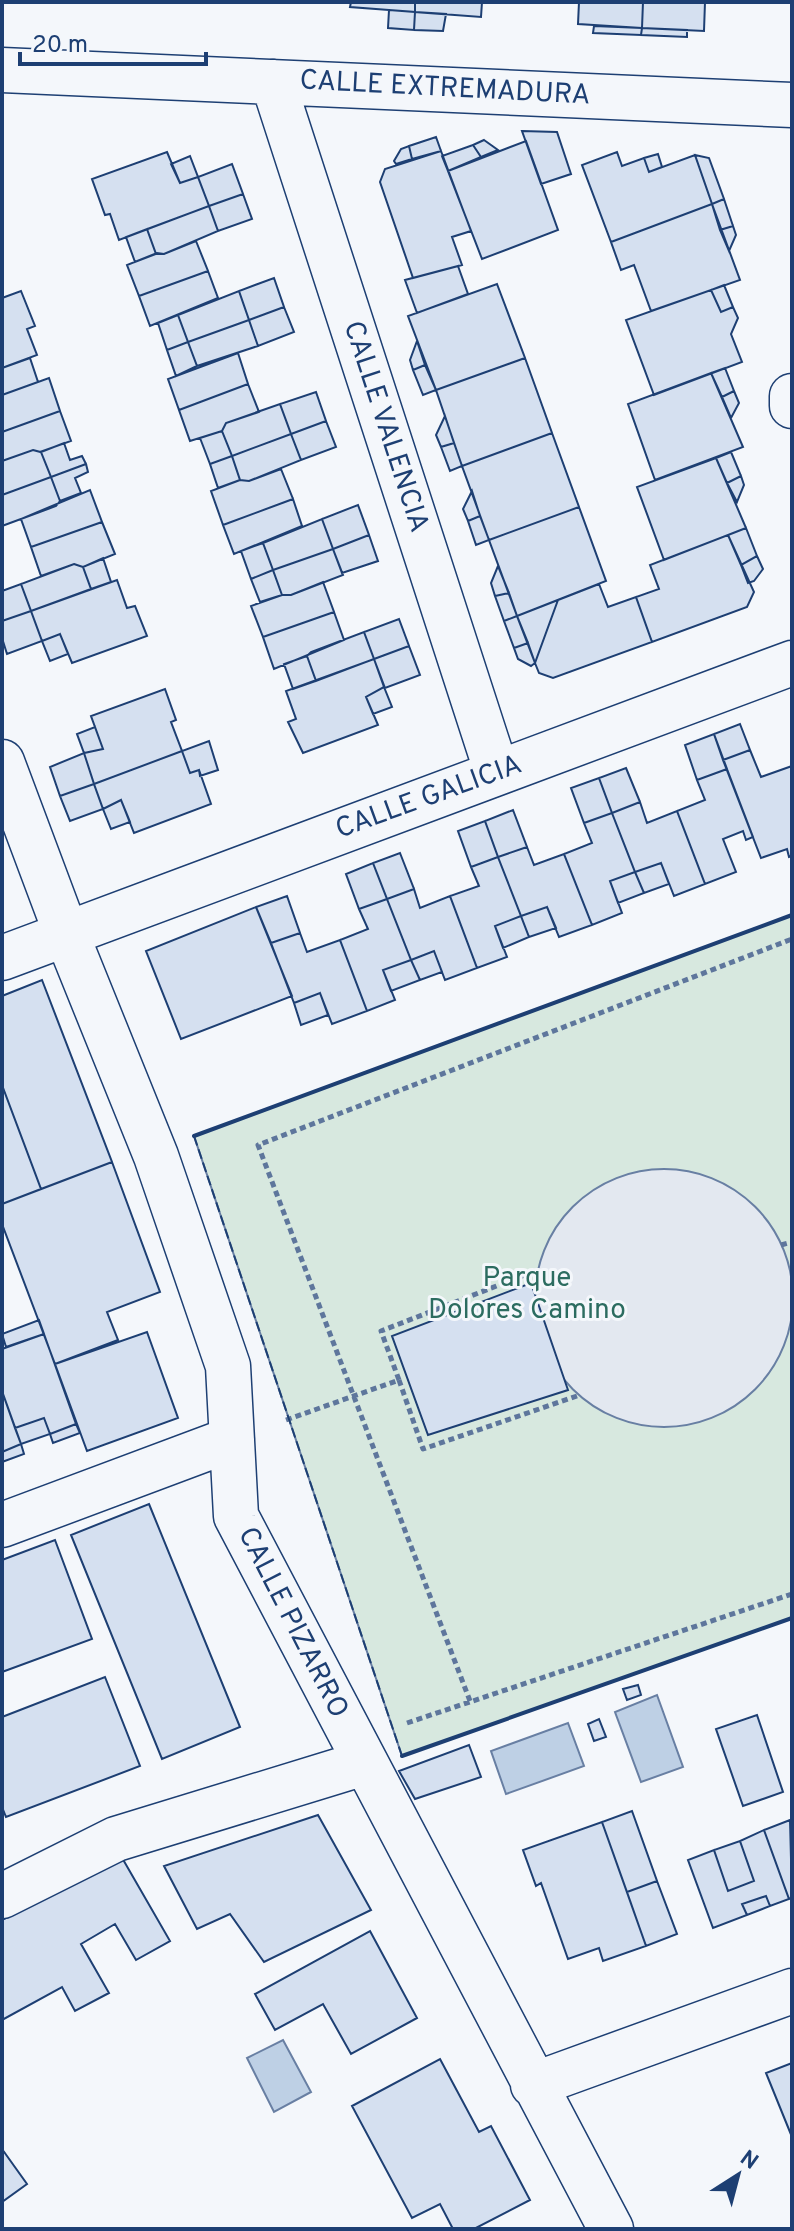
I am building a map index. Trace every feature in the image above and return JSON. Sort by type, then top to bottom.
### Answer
[{"type":"street","name":"CALLE EXTREMADURA","points":[[2,70],[792,105]]},
{"type":"street","name":"CALLE VALENCIA","points":[[273,82],[497,773]]},
{"type":"street","points":[[792,396],[792,406]]},
{"type":"street","name":"CALLE GALICIA","points":[[2,958],[792,663]]},
{"type":"street","name":"CALLE PIZARRO","points":[[2,762],[66,933],[156,1156],[228,1366],[236,1516],[611,2229]]},
{"type":"street","points":[[2,1525],[232,1439]]},
{"type":"street","points":[[2,1896],[116,1839],[359,1752]]},
{"type":"street","points":[[533,2085],[792,1991]]},
{"type":"path","points":[[470,1701],[258,1145],[792,939]]},
{"type":"path","points":[[781,1245],[792,1242]]},
{"type":"path","points":[[535,1271],[381,1331],[423,1449],[577,1396]]},
{"type":"path","points":[[232,1439],[399,1380]]},
{"type":"path","points":[[359,1752],[470,1701],[792,1594]]},
{"type":"green space","name":"Parque Dolores Camino","points":[[792,915],[792,1618],[402,1756],[194,1136]]},
{"type":"shaded area","points":[[664,1169],[689,1171],[725,1184],[746,1198],[764,1216],[783,1249],[791,1273],[791,1323],[778,1359],[764,1380],[746,1398],[713,1417],[689,1425],[664,1427],[639,1425],[603,1412],[582,1398],[564,1380],[545,1347],[537,1323],[535,1298],[537,1273],[550,1237],[564,1216],[582,1198],[615,1179],[639,1171]]},
{"type":"water","points":[[657,1695],[683,1767],[641,1782],[615,1712]]},
{"type":"water","points":[[568,1723],[584,1766],[506,1794],[491,1751]]},
{"type":"water","points":[[283,2040],[311,2092],[274,2112],[247,2058]]},
{"type":"building","points":[[351,2],[415,2],[415,12],[350,7]]},
{"type":"building","points":[[415,2],[482,2],[481,17],[415,12]]},
{"type":"building","points":[[579,2],[643,2],[642,28],[578,24]]},
{"type":"building","points":[[643,2],[705,2],[704,31],[642,28]]},
{"type":"building","points":[[389,10],[415,12],[414,30],[388,28]]},
{"type":"building","points":[[415,12],[446,14],[443,31],[414,30]]},
{"type":"building","points":[[594,26],[642,28],[641,35],[593,33]]},
{"type":"building","points":[[642,28],[687,30],[687,37],[641,35]]},
{"type":"building","points":[[522,131],[557,132],[571,174],[541,184]]},
{"type":"building","points":[[436,137],[441,151],[412,159],[409,146]]},
{"type":"building","points":[[484,140],[498,150],[481,157],[473,145]]},
{"type":"building","points":[[526,141],[558,230],[482,259],[448,171]]},
{"type":"building","points":[[473,145],[481,157],[448,171],[442,156]]},
{"type":"building","points":[[409,146],[412,159],[396,164],[394,161],[401,149]]},
{"type":"building","points":[[441,151],[471,231],[452,237],[462,265],[413,278],[380,182],[385,169]]},
{"type":"building","points":[[167,152],[180,183],[198,177],[209,206],[119,240],[110,214],[105,215],[92,179]]},
{"type":"building","points":[[617,152],[622,166],[644,158],[649,172],[695,155],[712,204],[611,242],[582,165]]},
{"type":"building","points":[[658,154],[662,167],[649,172],[644,158]]},
{"type":"building","points":[[695,155],[709,158],[724,199],[712,204]]},
{"type":"building","points":[[190,156],[198,177],[180,183],[171,164]]},
{"type":"building","points":[[232,164],[243,194],[209,206],[198,177]]},
{"type":"building","points":[[243,194],[252,219],[218,231],[209,206]]},
{"type":"building","points":[[724,199],[733,226],[720,230],[712,204]]},
{"type":"building","points":[[712,204],[740,280],[651,311],[634,265],[621,270],[611,242]]},
{"type":"building","points":[[209,206],[218,231],[164,254],[156,254],[147,229]]},
{"type":"building","points":[[733,226],[736,235],[729,251],[720,230]]},
{"type":"building","points":[[147,229],[156,254],[135,262],[126,237]]},
{"type":"building","points":[[196,241],[208,271],[139,296],[127,265]]},
{"type":"building","points":[[458,266],[468,294],[417,313],[405,280]]},
{"type":"building","points":[[208,271],[218,298],[150,326],[139,296]]},
{"type":"building","points":[[274,278],[284,307],[249,320],[239,291]]},
{"type":"building","points":[[497,284],[525,358],[436,390],[408,316]]},
{"type":"building","points":[[724,285],[733,307],[721,312],[711,290]]},
{"type":"building","points":[[711,290],[721,312],[733,307],[738,318],[731,334],[742,362],[654,395],[626,320]]},
{"type":"building","points":[[21,291],[35,326],[27,329],[37,355],[2,368],[2,298]]},
{"type":"building","points":[[239,291],[249,320],[188,342],[178,315]]},
{"type":"building","points":[[284,307],[294,332],[258,346],[249,320]]},
{"type":"building","points":[[178,315],[188,342],[167,350],[158,323]]},
{"type":"building","points":[[249,320],[258,346],[197,366],[188,342]]},
{"type":"building","points":[[417,341],[425,365],[413,370],[410,360]]},
{"type":"building","points":[[188,342],[197,366],[176,376],[167,350]]},
{"type":"building","points":[[238,353],[248,384],[179,410],[168,379]]},
{"type":"building","points":[[30,358],[38,382],[2,395],[2,368]]},
{"type":"building","points":[[525,358],[552,433],[462,466],[436,390]]},
{"type":"building","points":[[425,365],[436,390],[423,395],[413,370]]},
{"type":"building","points":[[725,368],[734,391],[722,397],[711,373]]},
{"type":"building","points":[[711,373],[743,447],[655,480],[628,404]]},
{"type":"building","points":[[49,378],[60,411],[2,432],[2,395]]},
{"type":"building","points":[[248,384],[259,412],[226,423],[222,431],[190,441],[179,410]]},
{"type":"building","points":[[734,391],[739,403],[731,418],[722,397]]},
{"type":"building","points":[[316,392],[326,421],[291,434],[280,404]]},
{"type":"building","points":[[280,404],[291,434],[232,456],[222,431],[226,423]]},
{"type":"building","points":[[60,411],[71,441],[2,461],[2,432]]},
{"type":"building","points":[[445,416],[454,443],[441,447],[436,435]]},
{"type":"building","points":[[326,421],[336,447],[301,460],[291,434]]},
{"type":"building","points":[[222,431],[232,456],[210,464],[200,438]]},
{"type":"building","points":[[552,433],[579,507],[489,540],[462,466]]},
{"type":"building","points":[[291,434],[301,460],[249,481],[240,480],[232,456]]},
{"type":"building","points":[[64,443],[70,460],[82,456],[86,464],[51,477],[41,452]]},
{"type":"building","points":[[454,443],[462,466],[450,471],[441,447]]},
{"type":"building","points":[[33,450],[41,452],[51,477],[2,495],[2,461]]},
{"type":"building","points":[[731,452],[741,476],[727,483],[716,458]]},
{"type":"building","points":[[232,456],[240,480],[218,488],[210,464]]},
{"type":"building","points":[[716,458],[746,528],[664,560],[637,487]]},
{"type":"building","points":[[86,464],[88,472],[75,478],[81,493],[60,501],[51,477]]},
{"type":"building","points":[[281,469],[293,499],[223,525],[211,491]]},
{"type":"building","points":[[741,476],[744,485],[737,502],[727,483]]},
{"type":"building","points":[[51,477],[60,501],[56,506],[2,526],[2,495]]},
{"type":"building","points":[[90,490],[102,522],[31,547],[21,519]]},
{"type":"building","points":[[472,491],[480,516],[468,521],[463,509]]},
{"type":"building","points":[[293,499],[302,526],[234,554],[223,525]]},
{"type":"building","points":[[358,505],[369,535],[333,549],[322,519]]},
{"type":"building","points":[[579,507],[606,581],[517,616],[489,540]]},
{"type":"building","points":[[480,516],[489,540],[476,545],[468,521]]},
{"type":"building","points":[[322,519],[333,549],[273,570],[263,543]]},
{"type":"building","points":[[102,522],[115,554],[83,567],[74,564],[41,576],[31,547]]},
{"type":"building","points":[[746,528],[757,556],[741,565],[728,535]]},
{"type":"building","points":[[369,535],[378,561],[342,573],[333,549]]},
{"type":"building","points":[[728,535],[754,592],[747,607],[652,642],[636,597],[659,589],[650,565]]},
{"type":"building","points":[[263,543],[273,570],[251,579],[241,551]]},
{"type":"building","points":[[333,549],[343,575],[291,595],[282,595],[273,570]]},
{"type":"building","points":[[757,556],[763,569],[754,581],[748,583],[741,565]]},
{"type":"building","points":[[103,558],[111,582],[91,589],[83,567]]},
{"type":"building","points":[[74,564],[83,567],[91,589],[31,611],[21,584]]},
{"type":"building","points":[[498,566],[509,593],[495,596],[491,583]]},
{"type":"building","points":[[273,570],[282,595],[260,602],[251,579]]},
{"type":"building","points":[[117,580],[127,608],[135,606],[147,636],[72,663],[60,634],[42,641],[31,611]]},
{"type":"building","points":[[323,582],[334,612],[263,637],[251,606]]},
{"type":"building","points":[[21,584],[31,611],[2,621],[2,591]]},
{"type":"building","points":[[599,584],[608,607],[636,597],[652,642],[553,678],[539,673],[535,663],[558,600]]},
{"type":"building","points":[[509,593],[517,616],[504,621],[495,596]]},
{"type":"building","points":[[558,600],[535,663],[517,616]]},
{"type":"building","points":[[31,611],[42,641],[7,654],[2,638],[2,621]]},
{"type":"building","points":[[334,612],[344,640],[274,669],[263,637]]},
{"type":"building","points":[[517,616],[528,643],[514,648],[504,621]]},
{"type":"building","points":[[399,619],[409,646],[374,659],[364,632]]},
{"type":"building","points":[[364,632],[374,659],[316,681],[307,656]]},
{"type":"building","points":[[60,634],[68,654],[50,661],[42,641]]},
{"type":"building","points":[[528,643],[535,663],[531,666],[518,659],[514,648]]},
{"type":"building","points":[[409,646],[420,675],[385,688],[374,659]]},
{"type":"building","points":[[307,656],[316,681],[293,689],[284,664]]},
{"type":"building","points":[[374,659],[384,687],[366,697],[378,725],[303,753],[288,722],[296,719],[286,691]]},
{"type":"building","points":[[384,687],[392,707],[373,714],[366,697]]},
{"type":"building","points":[[165,689],[176,720],[171,722],[182,751],[94,784],[84,753],[103,749],[91,716]]},
{"type":"building","points":[[740,724],[750,750],[723,760],[714,734]]},
{"type":"building","points":[[95,727],[103,749],[84,753],[77,734]]},
{"type":"building","points":[[714,734],[727,769],[697,780],[685,745]]},
{"type":"building","points":[[209,741],[218,770],[200,776],[199,770],[190,773],[182,751]]},
{"type":"building","points":[[750,750],[761,777],[792,766],[792,856],[789,857],[787,849],[761,858],[723,760]]},
{"type":"building","points":[[182,751],[190,773],[199,770],[211,804],[134,833],[121,800],[103,809],[94,784]]},
{"type":"building","points":[[84,753],[94,784],[60,796],[50,767]]},
{"type":"building","points":[[626,768],[640,802],[612,813],[599,778]]},
{"type":"building","points":[[727,769],[753,837],[746,840],[743,831],[723,839],[736,872],[705,884],[677,811],[705,800],[697,780]]},
{"type":"building","points":[[599,778],[612,813],[584,823],[571,788]]},
{"type":"building","points":[[94,784],[103,809],[70,821],[60,796]]},
{"type":"building","points":[[121,800],[130,822],[111,829],[103,809]]},
{"type":"building","points":[[640,802],[647,823],[677,811],[705,884],[674,896],[661,863],[635,872],[612,813]]},
{"type":"building","points":[[513,810],[527,847],[498,857],[485,821]]},
{"type":"building","points":[[612,813],[635,872],[610,881],[622,913],[592,925],[564,854],[592,843],[584,823]]},
{"type":"building","points":[[485,821],[498,857],[471,867],[458,831]]},
{"type":"building","points":[[527,847],[534,865],[564,854],[592,925],[559,937],[547,907],[521,916],[498,857]]},
{"type":"building","points":[[400,853],[414,889],[387,899],[373,863]]},
{"type":"building","points":[[498,857],[521,916],[495,926],[507,957],[477,968],[450,896],[479,886],[471,867]]},
{"type":"building","points":[[373,863],[387,899],[359,909],[346,874]]},
{"type":"building","points":[[661,863],[669,884],[644,893],[635,872]]},
{"type":"building","points":[[635,872],[644,893],[618,903],[610,881]]},
{"type":"building","points":[[414,889],[420,908],[450,896],[477,968],[445,980],[434,951],[411,960],[387,899]]},
{"type":"building","points":[[287,896],[300,933],[271,943],[256,907]]},
{"type":"building","points":[[387,899],[411,960],[383,970],[395,1000],[367,1011],[340,940],[368,929],[359,909]]},
{"type":"building","points":[[256,907],[292,996],[181,1039],[146,951]]},
{"type":"building","points":[[547,907],[556,928],[529,937],[521,916]]},
{"type":"building","points":[[521,916],[529,937],[503,948],[495,926]]},
{"type":"building","points":[[300,933],[307,952],[340,940],[367,1011],[332,1024],[320,993],[294,1003],[271,943]]},
{"type":"building","points":[[434,951],[442,972],[420,980],[411,960]]},
{"type":"building","points":[[411,960],[420,980],[391,991],[383,970]]},
{"type":"building","points":[[42,980],[112,1162],[41,1189],[2,1085],[2,996]]},
{"type":"building","points":[[320,993],[328,1015],[301,1025],[294,1003]]},
{"type":"building","points":[[2,1085],[41,1189],[2,1204]]},
{"type":"building","points":[[112,1162],[160,1292],[107,1312],[118,1340],[55,1364],[2,1224],[2,1204]]},
{"type":"building","points":[[531,1283],[568,1390],[428,1435],[392,1336]]},
{"type":"building","points":[[39,1320],[44,1334],[6,1347],[2,1334]]},
{"type":"building","points":[[147,1332],[178,1418],[87,1451],[55,1364]]},
{"type":"building","points":[[44,1334],[76,1424],[50,1434],[44,1418],[15,1428],[2,1391],[2,1349]]},
{"type":"building","points":[[2,1391],[21,1444],[2,1452]]},
{"type":"building","points":[[44,1418],[50,1434],[21,1444],[15,1428]]},
{"type":"building","points":[[76,1424],[80,1433],[53,1443],[50,1434]]},
{"type":"building","points":[[21,1444],[24,1454],[2,1462],[2,1452]]},
{"type":"building","points":[[149,1504],[240,1727],[162,1759],[71,1535]]},
{"type":"building","points":[[55,1540],[92,1639],[2,1672],[2,1560]]},
{"type":"building","points":[[105,1677],[140,1766],[6,1817],[2,1807],[2,1717]]},
{"type":"building","points":[[638,1685],[641,1695],[627,1700],[623,1689]]},
{"type":"building","points":[[757,1715],[783,1792],[743,1806],[716,1729]]},
{"type":"building","points":[[599,1719],[606,1737],[594,1741],[588,1724]]},
{"type":"building","points":[[469,1745],[481,1777],[415,1799],[399,1771]]},
{"type":"building","points":[[632,1811],[657,1881],[627,1892],[602,1822]]},
{"type":"building","points":[[318,1815],[371,1910],[264,1962],[230,1914],[197,1929],[164,1866]]},
{"type":"building","points":[[790,1820],[792,1898],[789,1899],[764,1830]]},
{"type":"building","points":[[602,1822],[646,1946],[603,1961],[599,1948],[568,1959],[541,1883],[536,1886],[523,1850]]},
{"type":"building","points":[[764,1830],[789,1899],[770,1906],[766,1896],[742,1904],[747,1915],[713,1928],[688,1860],[714,1850],[728,1891],[754,1881],[740,1841]]},
{"type":"building","points":[[740,1841],[754,1881],[728,1891],[714,1850]]},
{"type":"building","points":[[121,1856],[170,1941],[136,1960],[115,1924],[81,1944],[109,1993],[75,2011],[62,1987],[2,2020],[2,1920]]},
{"type":"building","points":[[657,1881],[677,1934],[646,1946],[627,1892]]},
{"type":"building","points":[[766,1896],[770,1906],[747,1915],[742,1904]]},
{"type":"building","points":[[370,1931],[417,2018],[351,2054],[323,2004],[275,2030],[255,1994]]},
{"type":"building","points":[[440,2059],[479,2132],[491,2126],[530,2200],[474,2229],[453,2229],[440,2204],[412,2218],[352,2106]]},
{"type":"building","points":[[792,2063],[792,2137],[766,2073]]},
{"type":"building","points":[[2,2149],[27,2184],[2,2202]]},
{"type":"fence","points":[[194,1136],[402,1756]]},
{"type":"wall","points":[[194,1136],[792,915]]},
{"type":"wall","points":[[402,1756],[792,1618]]}]
